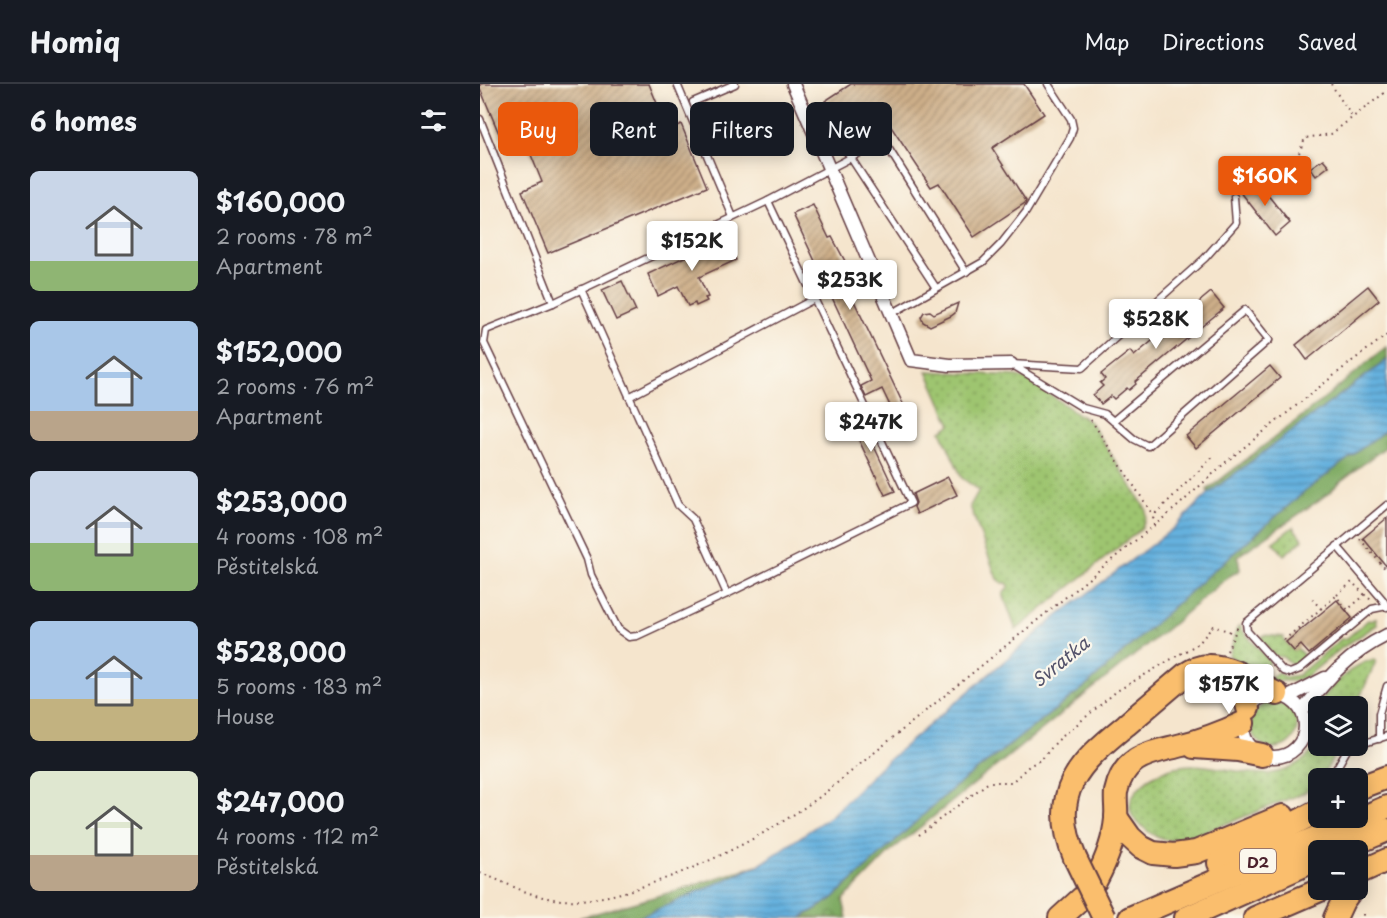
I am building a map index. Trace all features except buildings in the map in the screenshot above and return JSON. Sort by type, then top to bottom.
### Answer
[{"type":"highway","points":[[1283,696],[1227,664],[1197,667],[1186,674],[1093,752],[1082,765],[1070,788],[1065,812],[1067,834],[1076,858],[1116,918],[1308,816]]},
{"type":"highway","points":[[1096,880],[1112,842],[1116,817],[1116,791],[1127,768],[1144,754],[1223,733],[1245,716],[1244,690],[1227,664]]},
{"type":"highway","points":[[1181,746],[1238,750],[1262,755]]},
{"type":"highway","points":[[1368,784],[1387,777]]},
{"type":"highway","points":[[1116,817],[1130,837],[1141,847],[1153,853],[1180,855],[1196,852],[1308,807]]},
{"type":"highway","name":"D2","points":[[1116,918],[1387,807]]},
{"type":"highway","points":[[1363,840],[1387,830]]},
{"type":"highway","points":[[1368,868],[1383,861]]},
{"type":"highway","points":[[1368,874],[1383,861]]},
{"type":"highway","name":"D2","points":[[1186,918],[1308,863]]},
{"type":"highway","points":[[1256,918],[1308,895]]},
{"type":"highway","points":[[1060,918],[1082,898]]},
{"type":"highway","points":[[1335,918],[1344,900]]},
{"type":"street","points":[[793,84],[911,360],[950,365],[1011,364]]},
{"type":"street","points":[[1302,711],[1329,676],[1362,649],[1387,635]]},
{"type":"street","points":[[1283,696],[1302,711],[1305,718],[1305,734],[1295,749],[1288,754],[1271,757],[1262,755],[1255,751],[1245,739],[1245,716],[1261,697],[1283,696],[1329,676]]},
{"type":"lane","points":[[677,84],[733,217]]},
{"type":"lane","points":[[693,102],[735,84]]},
{"type":"lane","points":[[891,314],[983,262],[1026,212],[1070,138],[1073,128],[1071,119],[1048,84]]},
{"type":"lane","points":[[480,119],[553,303]]},
{"type":"lane","points":[[892,154],[966,272]]},
{"type":"lane","points":[[768,201],[911,503],[727,594],[637,636],[629,637],[618,628],[591,575],[587,559],[484,343],[486,330],[553,303],[768,201],[830,170],[852,156],[936,288]]},
{"type":"lane","points":[[1011,364],[1082,368],[1205,258],[1236,223],[1234,197]]},
{"type":"lane","points":[[581,289],[678,506],[693,519],[727,594]]},
{"type":"lane","points":[[629,397],[814,299]]},
{"type":"lane","points":[[1011,364],[1083,408],[1105,414],[1113,421],[1134,439],[1148,446],[1269,340],[1245,310],[1113,421]]},
{"type":"lane","points":[[1337,546],[1387,606],[1372,609],[1299,669],[1290,673],[1283,671],[1247,631],[1246,624],[1337,546],[1387,505]]},
{"type":"lane","points":[[1378,739],[1379,714],[1387,686]]},
{"type":"lane","points":[[1368,742],[1387,736]]},
{"type":"path","points":[[1331,84],[1352,118]]},
{"type":"path","points":[[1299,153],[1305,138],[1331,134],[1387,91]]},
{"type":"path","points":[[480,873],[538,896],[561,900],[588,900],[652,884],[699,867],[784,822],[821,796],[1155,525],[1227,462],[1387,335]]},
{"type":"path","points":[[1087,417],[1093,422],[1151,512],[1156,513]]},
{"type":"path","points":[[1155,525],[1153,519],[1156,513],[1215,455]]},
{"type":"path","points":[[1354,532],[1387,571]]},
{"type":"path","points":[[1284,640],[1322,610],[1352,582],[1370,601],[1378,594]]},
{"type":"path","points":[[1336,596],[1347,610],[1365,596]]},
{"type":"path","points":[[1312,598],[1322,610]]},
{"type":"path","points":[[1227,664],[1234,633],[1238,625],[1246,624]]},
{"type":"path","points":[[919,835],[989,782],[1012,782],[1029,766],[1042,759],[1057,741],[1117,691],[1199,643],[1213,626],[1234,633]]},
{"type":"green space","points":[[1387,346],[1387,360],[1209,493],[1207,490],[1324,399]]},
{"type":"green space","points":[[927,371],[1017,376],[1030,381],[1090,422],[1146,509],[1146,518],[1141,529],[1016,630],[1003,594],[1009,586],[997,579],[970,506],[979,490],[962,478],[941,431],[951,425]]},
{"type":"green space","points":[[1387,429],[1387,446],[1341,481],[1328,494],[1238,556],[1240,570],[1228,577],[1167,629],[892,850],[843,900],[847,918],[801,918],[832,899],[946,794],[1087,685],[1303,493]]},
{"type":"green space","points":[[1293,527],[1303,540],[1284,555],[1273,542]]},
{"type":"green space","points":[[1376,618],[1377,625],[1343,647],[1307,676],[1294,681],[1274,681],[1262,677],[1229,656],[1237,628],[1240,625],[1270,662],[1264,669],[1267,677],[1278,672],[1285,677],[1298,675],[1341,639],[1347,638],[1368,620],[1372,621]]},
{"type":"green space","points":[[1264,635],[1284,637],[1283,639],[1293,651],[1297,648],[1307,659],[1295,668],[1283,657],[1274,656],[1260,639]]},
{"type":"green space","points":[[1374,659],[1376,661],[1360,696],[1324,696],[1348,672]]},
{"type":"green space","points":[[1274,702],[1290,709],[1297,725],[1290,741],[1274,748],[1258,741],[1251,725],[1258,709]]},
{"type":"green space","points":[[1308,755],[1334,756],[1327,768],[1308,768],[1308,790],[1304,793],[1193,836],[1177,840],[1159,838],[1136,821],[1130,810],[1133,796],[1142,784],[1161,772],[1180,766],[1200,765],[1257,774],[1275,773],[1294,766]]},
{"type":"green space","points":[[761,864],[638,918],[579,918],[672,892]]},
{"type":"water","name":"Svratka","points":[[1387,360],[1387,429],[1303,493],[1087,685],[946,794],[832,899],[801,918],[638,918],[761,864],[832,815],[880,767],[1055,618],[1175,527],[1209,493]]}]
